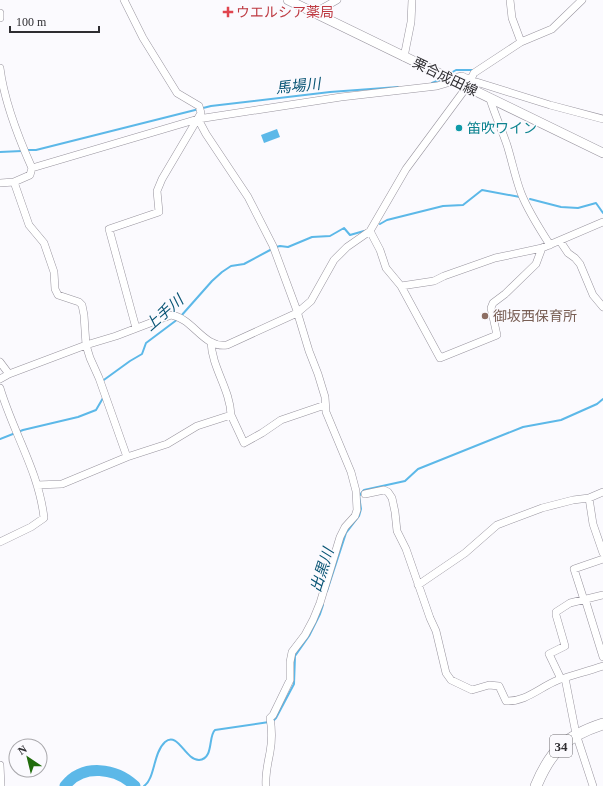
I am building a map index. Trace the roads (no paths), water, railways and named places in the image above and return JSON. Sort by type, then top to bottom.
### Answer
[{"type":"main road","name":"栗合成田線","points":[[288,0],[448,78],[468,84],[490,99],[603,153]]},
{"type":"main road","name":"34","points":[[536,786],[541,773],[556,750],[576,734],[603,724]]},
{"type":"street","points":[[124,0],[143,38],[177,93],[200,112],[206,134],[248,197],[274,249],[318,374],[326,404],[326,412],[352,472],[356,491],[357,510],[355,516],[345,527],[340,537],[320,603],[313,620],[305,635],[292,652],[290,662],[290,680],[270,721],[271,750],[265,778],[266,786]]},
{"type":"street","points":[[314,12],[337,0]]},
{"type":"street","points":[[404,57],[411,22],[412,0]]},
{"type":"street","points":[[510,0],[512,18],[520,39]]},
{"type":"street","points":[[0,379],[9,374],[86,345],[116,336],[171,315],[178,316],[211,342],[220,346],[227,345],[297,313],[311,301],[334,260],[347,247],[370,231],[406,169],[468,84],[474,73],[520,39],[552,29],[582,0]]},
{"type":"street","points":[[0,13],[0,18]]},
{"type":"street","points":[[0,68],[2,80],[22,147],[32,168],[30,175],[14,182],[0,183]]},
{"type":"street","points":[[32,168],[200,112],[437,86],[448,78]]},
{"type":"street","points":[[468,84],[603,119]]},
{"type":"street","points":[[490,99],[507,145],[513,171],[522,194],[535,222],[550,245]]},
{"type":"street","points":[[136,328],[108,229],[159,212],[157,191],[162,179],[200,112]]},
{"type":"street","points":[[14,182],[29,225],[44,243],[54,272],[55,289],[58,295],[79,302],[82,305],[86,345],[127,457]]},
{"type":"street","points":[[401,286],[434,281],[495,258],[542,248],[560,242],[603,222]]},
{"type":"street","points":[[370,231],[380,250],[386,268],[401,286],[440,358],[497,335],[491,308],[493,303],[505,294],[536,264],[542,248]]},
{"type":"street","points":[[560,242],[568,253],[580,264],[593,295],[603,307]]},
{"type":"street","points":[[211,342],[211,352],[231,403],[231,415],[244,442],[262,433],[281,420],[326,404]]},
{"type":"street","points":[[0,362],[9,374]]},
{"type":"street","points":[[0,388],[7,411],[37,485],[44,518],[31,527],[0,542]]},
{"type":"street","points":[[37,485],[62,484],[127,457],[167,444],[197,426],[231,415]]},
{"type":"street","points":[[364,494],[384,490],[388,492],[392,498],[396,512],[397,532],[406,549],[436,631],[446,673],[451,680],[472,690],[489,686],[498,686],[506,701],[514,702],[563,679],[603,666]]},
{"type":"street","points":[[418,585],[465,553],[497,525],[542,508],[573,500],[589,498],[603,492]]},
{"type":"street","points":[[589,498],[592,524],[601,537],[603,553]]},
{"type":"street","points":[[603,559],[574,569],[603,657]]},
{"type":"street","points":[[593,786],[576,734],[563,679],[549,654],[565,646],[556,612],[570,603],[603,595]]},
{"type":"street","points":[[0,765],[1,786]]},
{"type":"water","points":[[277,129],[280,137],[264,143],[261,135]]},
{"type":"waterway","name":"馬場川","points":[[449,74],[456,70],[474,70]]},
{"type":"waterway","name":"馬場川","points":[[432,83],[442,79]]},
{"type":"waterway","name":"馬場川","points":[[26,150],[36,150],[211,106],[330,92],[398,87]]},
{"type":"waterway","name":"馬場川","points":[[0,152],[22,151]]},
{"type":"waterway","name":"上手川","points":[[380,224],[387,220],[443,206],[463,205],[482,190],[520,197]]},
{"type":"waterway","name":"上手川","points":[[530,199],[561,207],[578,208],[596,203],[603,213]]},
{"type":"waterway","name":"上手川","points":[[276,247],[288,247],[312,237],[330,236],[344,228],[350,235],[364,231]]},
{"type":"waterway","name":"上手川","points":[[181,316],[222,272],[231,266],[244,264],[272,249]]},
{"type":"waterway","name":"上手川","points":[[101,382],[142,354],[146,343],[178,319]]},
{"type":"waterway","name":"上手川","points":[[0,439],[23,430],[78,417],[96,410],[103,398]]},
{"type":"waterway","name":"出黒川","points":[[327,591],[346,533],[359,516],[361,509],[359,496],[364,490],[405,481],[418,469],[523,427],[561,420],[597,404],[603,399]]},
{"type":"waterway","name":"出黒川","points":[[273,721],[294,684],[295,656],[309,636],[323,605]]},
{"type":"waterway","name":"出黒川","points":[[144,786],[148,783],[158,753],[165,742],[174,740],[190,756],[199,760],[204,759],[207,756],[215,730],[269,722]]},
{"type":"waterway","points":[[65,786],[72,779],[90,771],[109,772],[119,775],[135,786]]},
{"type":"place","name":"ウエルシア薬局","points":[[228,12]]},
{"type":"place","name":"笛吹ワイン","points":[[459,128]]},
{"type":"place","name":"御坂西保育所","points":[[485,316]]}]
